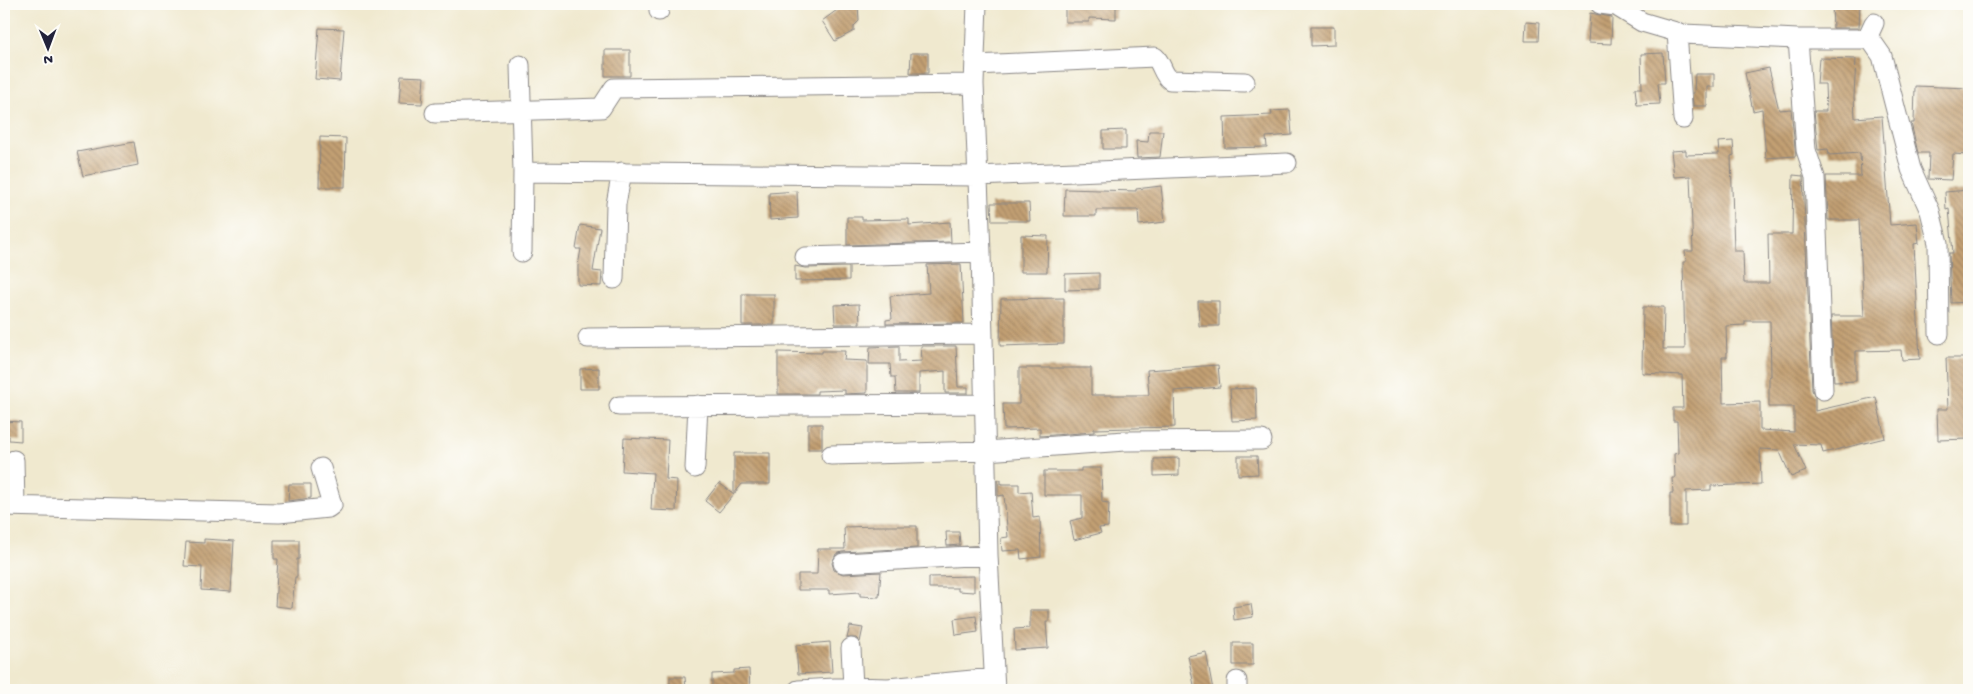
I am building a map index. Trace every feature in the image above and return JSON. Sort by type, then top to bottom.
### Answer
[{"type":"street","points":[[803,690],[995,684],[988,555],[981,252],[974,84],[977,4]]},
{"type":"street","points":[[1600,4],[1616,6],[1642,22],[1683,34],[1798,39],[1863,39],[1871,30],[1882,56],[1911,169],[1930,212],[1938,242],[1939,334]]},
{"type":"street","points":[[1676,32],[1683,120]]},
{"type":"street","points":[[1798,39],[1806,150],[1815,177],[1823,390]]},
{"type":"street","points":[[975,65],[1155,57],[1158,59],[1165,76],[1170,80],[1245,82]]},
{"type":"street","points":[[520,65],[523,172],[522,252]]},
{"type":"street","points":[[435,113],[601,108],[614,88],[974,84]]},
{"type":"street","points":[[523,172],[978,176],[1287,163]]},
{"type":"street","points":[[614,279],[616,204],[622,172]]},
{"type":"street","points":[[805,257],[981,252]]},
{"type":"street","points":[[588,338],[983,334]]},
{"type":"street","points":[[619,406],[984,404]]},
{"type":"street","points":[[695,468],[698,405]]},
{"type":"street","points":[[831,454],[986,451],[1125,441],[1262,440]]},
{"type":"street","points":[[14,460],[10,506],[279,513],[328,508],[332,505],[321,468]]},
{"type":"street","points":[[843,563],[988,555]]},
{"type":"street","points":[[851,648],[853,688]]},
{"type":"building","points":[[837,4],[858,4],[859,21],[854,26],[854,31],[835,41],[822,21],[837,10]]},
{"type":"building","points":[[1065,4],[1116,4],[1116,19],[1089,18],[1089,22],[1065,22]]},
{"type":"building","points":[[1832,4],[1860,4],[1859,28],[1833,28]]},
{"type":"building","points":[[1590,13],[1612,17],[1611,44],[1588,43]]},
{"type":"building","points":[[1526,22],[1539,23],[1538,41],[1525,41]]},
{"type":"building","points":[[1311,27],[1334,27],[1334,45],[1311,46]]},
{"type":"building","points":[[319,28],[344,29],[340,81],[315,79]]},
{"type":"building","points":[[605,50],[630,50],[630,76],[605,76]]},
{"type":"building","points":[[911,53],[928,53],[928,73],[910,73]]},
{"type":"building","points":[[1663,53],[1665,83],[1658,83],[1660,104],[1637,105],[1635,88],[1642,88],[1641,54]]},
{"type":"building","points":[[1819,58],[1856,59],[1855,118],[1882,116],[1890,225],[1917,223],[1919,243],[1914,244],[1920,359],[1902,360],[1901,350],[1856,351],[1856,381],[1834,382],[1831,316],[1864,316],[1859,220],[1828,220],[1826,176],[1861,176],[1860,153],[1829,155],[1828,149],[1818,150],[1814,111],[1826,111],[1825,84],[1817,84]]},
{"type":"building","points":[[1769,68],[1779,110],[1791,109],[1796,156],[1766,158],[1762,109],[1753,111],[1745,73]]},
{"type":"building","points":[[1695,74],[1714,74],[1714,87],[1707,87],[1707,106],[1693,106],[1692,93],[1694,93]]},
{"type":"building","points":[[401,76],[424,77],[422,104],[399,103]]},
{"type":"building","points":[[1915,86],[1969,88],[1968,155],[1953,154],[1951,180],[1928,179],[1929,153],[1918,153],[1911,123],[1914,123]]},
{"type":"building","points":[[1290,110],[1292,135],[1266,137],[1267,147],[1225,148],[1224,117],[1272,115],[1271,111]]},
{"type":"building","points":[[1126,130],[1126,149],[1103,149],[1103,131]]},
{"type":"building","points":[[1149,131],[1163,131],[1160,157],[1137,158],[1136,141],[1148,142]]},
{"type":"building","points":[[320,137],[346,138],[345,187],[319,187]]},
{"type":"building","points":[[1733,141],[1734,155],[1731,156],[1734,251],[1743,251],[1744,283],[1769,283],[1768,234],[1792,234],[1793,175],[1803,176],[1812,390],[1815,397],[1815,411],[1876,397],[1885,438],[1823,453],[1821,445],[1794,444],[1806,471],[1791,477],[1779,450],[1760,449],[1761,484],[1711,486],[1711,490],[1686,491],[1686,526],[1670,526],[1670,493],[1673,493],[1672,478],[1675,478],[1674,454],[1678,453],[1677,421],[1673,421],[1673,408],[1683,408],[1682,375],[1642,373],[1643,307],[1664,307],[1663,349],[1685,349],[1683,262],[1686,262],[1685,251],[1693,251],[1690,176],[1674,177],[1671,151],[1686,150],[1686,155],[1719,154],[1718,142]],"holes":[[[1745,321],[1770,321],[1771,376],[1769,377],[1769,407],[1794,407],[1794,432],[1760,430],[1760,402],[1723,403],[1722,357],[1727,357],[1726,326],[1745,325]]]},
{"type":"building","points":[[134,142],[138,165],[83,176],[77,152]]},
{"type":"building","points":[[1161,186],[1165,222],[1139,225],[1138,210],[1096,210],[1096,216],[1064,216],[1065,189],[1136,191],[1136,189]]},
{"type":"building","points":[[1969,190],[1969,302],[1951,303],[1949,253],[1953,253],[1949,209],[1946,210],[1945,192]]},
{"type":"building","points":[[797,191],[798,218],[770,220],[769,193]]},
{"type":"building","points":[[991,203],[1029,203],[1030,221],[992,221]]},
{"type":"building","points":[[847,217],[862,217],[862,220],[909,219],[909,225],[950,222],[951,242],[847,245]]},
{"type":"building","points":[[580,225],[600,228],[593,271],[602,272],[601,286],[578,285],[578,266],[581,249],[576,249]]},
{"type":"building","points":[[1021,235],[1048,236],[1047,272],[1021,272]]},
{"type":"building","points":[[961,264],[964,323],[886,324],[886,320],[892,319],[890,296],[929,293],[927,265]]},
{"type":"building","points":[[795,266],[805,268],[849,267],[849,280],[795,281]]},
{"type":"building","points":[[1099,273],[1099,289],[1065,290],[1065,274]]},
{"type":"building","points":[[742,294],[774,294],[774,325],[742,325]]},
{"type":"building","points":[[1064,298],[1064,344],[1000,346],[1001,299]]},
{"type":"building","points":[[1198,301],[1219,301],[1219,326],[1199,326]]},
{"type":"building","points":[[859,304],[860,324],[835,324],[834,305]]},
{"type":"building","points":[[899,346],[899,362],[922,361],[921,346],[956,346],[958,387],[968,387],[968,393],[945,393],[945,371],[919,373],[919,393],[896,393],[895,377],[891,377],[890,364],[869,364],[870,347]]},
{"type":"building","points":[[822,351],[845,351],[844,360],[867,361],[867,393],[845,394],[845,390],[817,391],[817,394],[778,394],[778,352],[822,353]]},
{"type":"building","points":[[1946,358],[1969,358],[1969,439],[1938,440],[1937,409],[1948,409]]},
{"type":"building","points":[[1218,365],[1220,387],[1174,391],[1175,427],[1094,429],[1094,432],[1040,436],[1040,428],[1004,429],[1003,404],[1019,404],[1019,368],[1091,368],[1091,395],[1149,395],[1147,370]]},
{"type":"building","points":[[599,368],[599,389],[580,389],[580,369]]},
{"type":"building","points":[[1256,388],[1257,420],[1232,421],[1230,389]]},
{"type":"building","points":[[4,421],[21,422],[21,441],[9,440],[9,436],[4,436]]},
{"type":"building","points":[[808,424],[822,424],[822,449],[808,449]]},
{"type":"building","points":[[624,438],[668,440],[666,479],[677,480],[676,511],[651,510],[653,473],[622,471]]},
{"type":"building","points":[[734,453],[770,453],[770,484],[742,484],[734,494]]},
{"type":"building","points":[[1238,456],[1257,456],[1258,474],[1238,475]]},
{"type":"building","points":[[1179,458],[1179,475],[1154,476],[1154,459]]},
{"type":"building","points":[[1081,468],[1101,468],[1102,502],[1109,503],[1108,527],[1099,528],[1101,533],[1074,540],[1070,521],[1082,518],[1082,495],[1044,495],[1044,471],[1081,471]]},
{"type":"building","points":[[998,480],[1001,480],[1001,484],[1019,484],[1019,492],[1031,491],[1033,518],[1040,517],[1041,557],[1021,559],[1020,550],[1002,551],[1001,538],[1008,537],[1004,495],[998,496]]},
{"type":"building","points":[[719,483],[734,494],[719,512],[705,501]]},
{"type":"building","points":[[289,484],[311,484],[311,498],[288,501]]},
{"type":"building","points":[[917,526],[917,548],[842,552],[836,554],[832,563],[834,570],[843,574],[881,572],[879,597],[860,596],[860,592],[829,594],[829,590],[798,590],[798,574],[817,574],[818,549],[845,549],[844,527]]},
{"type":"building","points":[[946,532],[959,532],[960,545],[947,546]]},
{"type":"building","points":[[204,539],[234,541],[231,592],[201,590],[202,567],[184,566],[186,542],[204,543]]},
{"type":"building","points":[[274,540],[299,540],[299,559],[297,559],[297,577],[295,577],[292,608],[275,606],[278,559],[274,559]]},
{"type":"building","points":[[974,576],[974,592],[958,591],[958,588],[929,588],[929,577]]},
{"type":"building","points":[[1251,604],[1253,617],[1234,620],[1233,607]]},
{"type":"building","points":[[1030,610],[1049,610],[1049,622],[1046,622],[1048,648],[1015,650],[1014,629],[1030,628]]},
{"type":"building","points":[[976,616],[978,632],[956,635],[954,619]]},
{"type":"building","points":[[850,626],[863,628],[860,642],[856,638],[847,638]]},
{"type":"building","points":[[830,642],[832,672],[798,674],[796,645]]},
{"type":"building","points":[[1233,643],[1253,643],[1253,665],[1233,665]]},
{"type":"building","points":[[1206,652],[1213,690],[1195,690],[1188,656]]},
{"type":"building","points":[[749,669],[750,690],[712,690],[712,674],[734,673],[734,670]]},
{"type":"building","points":[[670,677],[685,677],[686,690],[670,690]]}]
